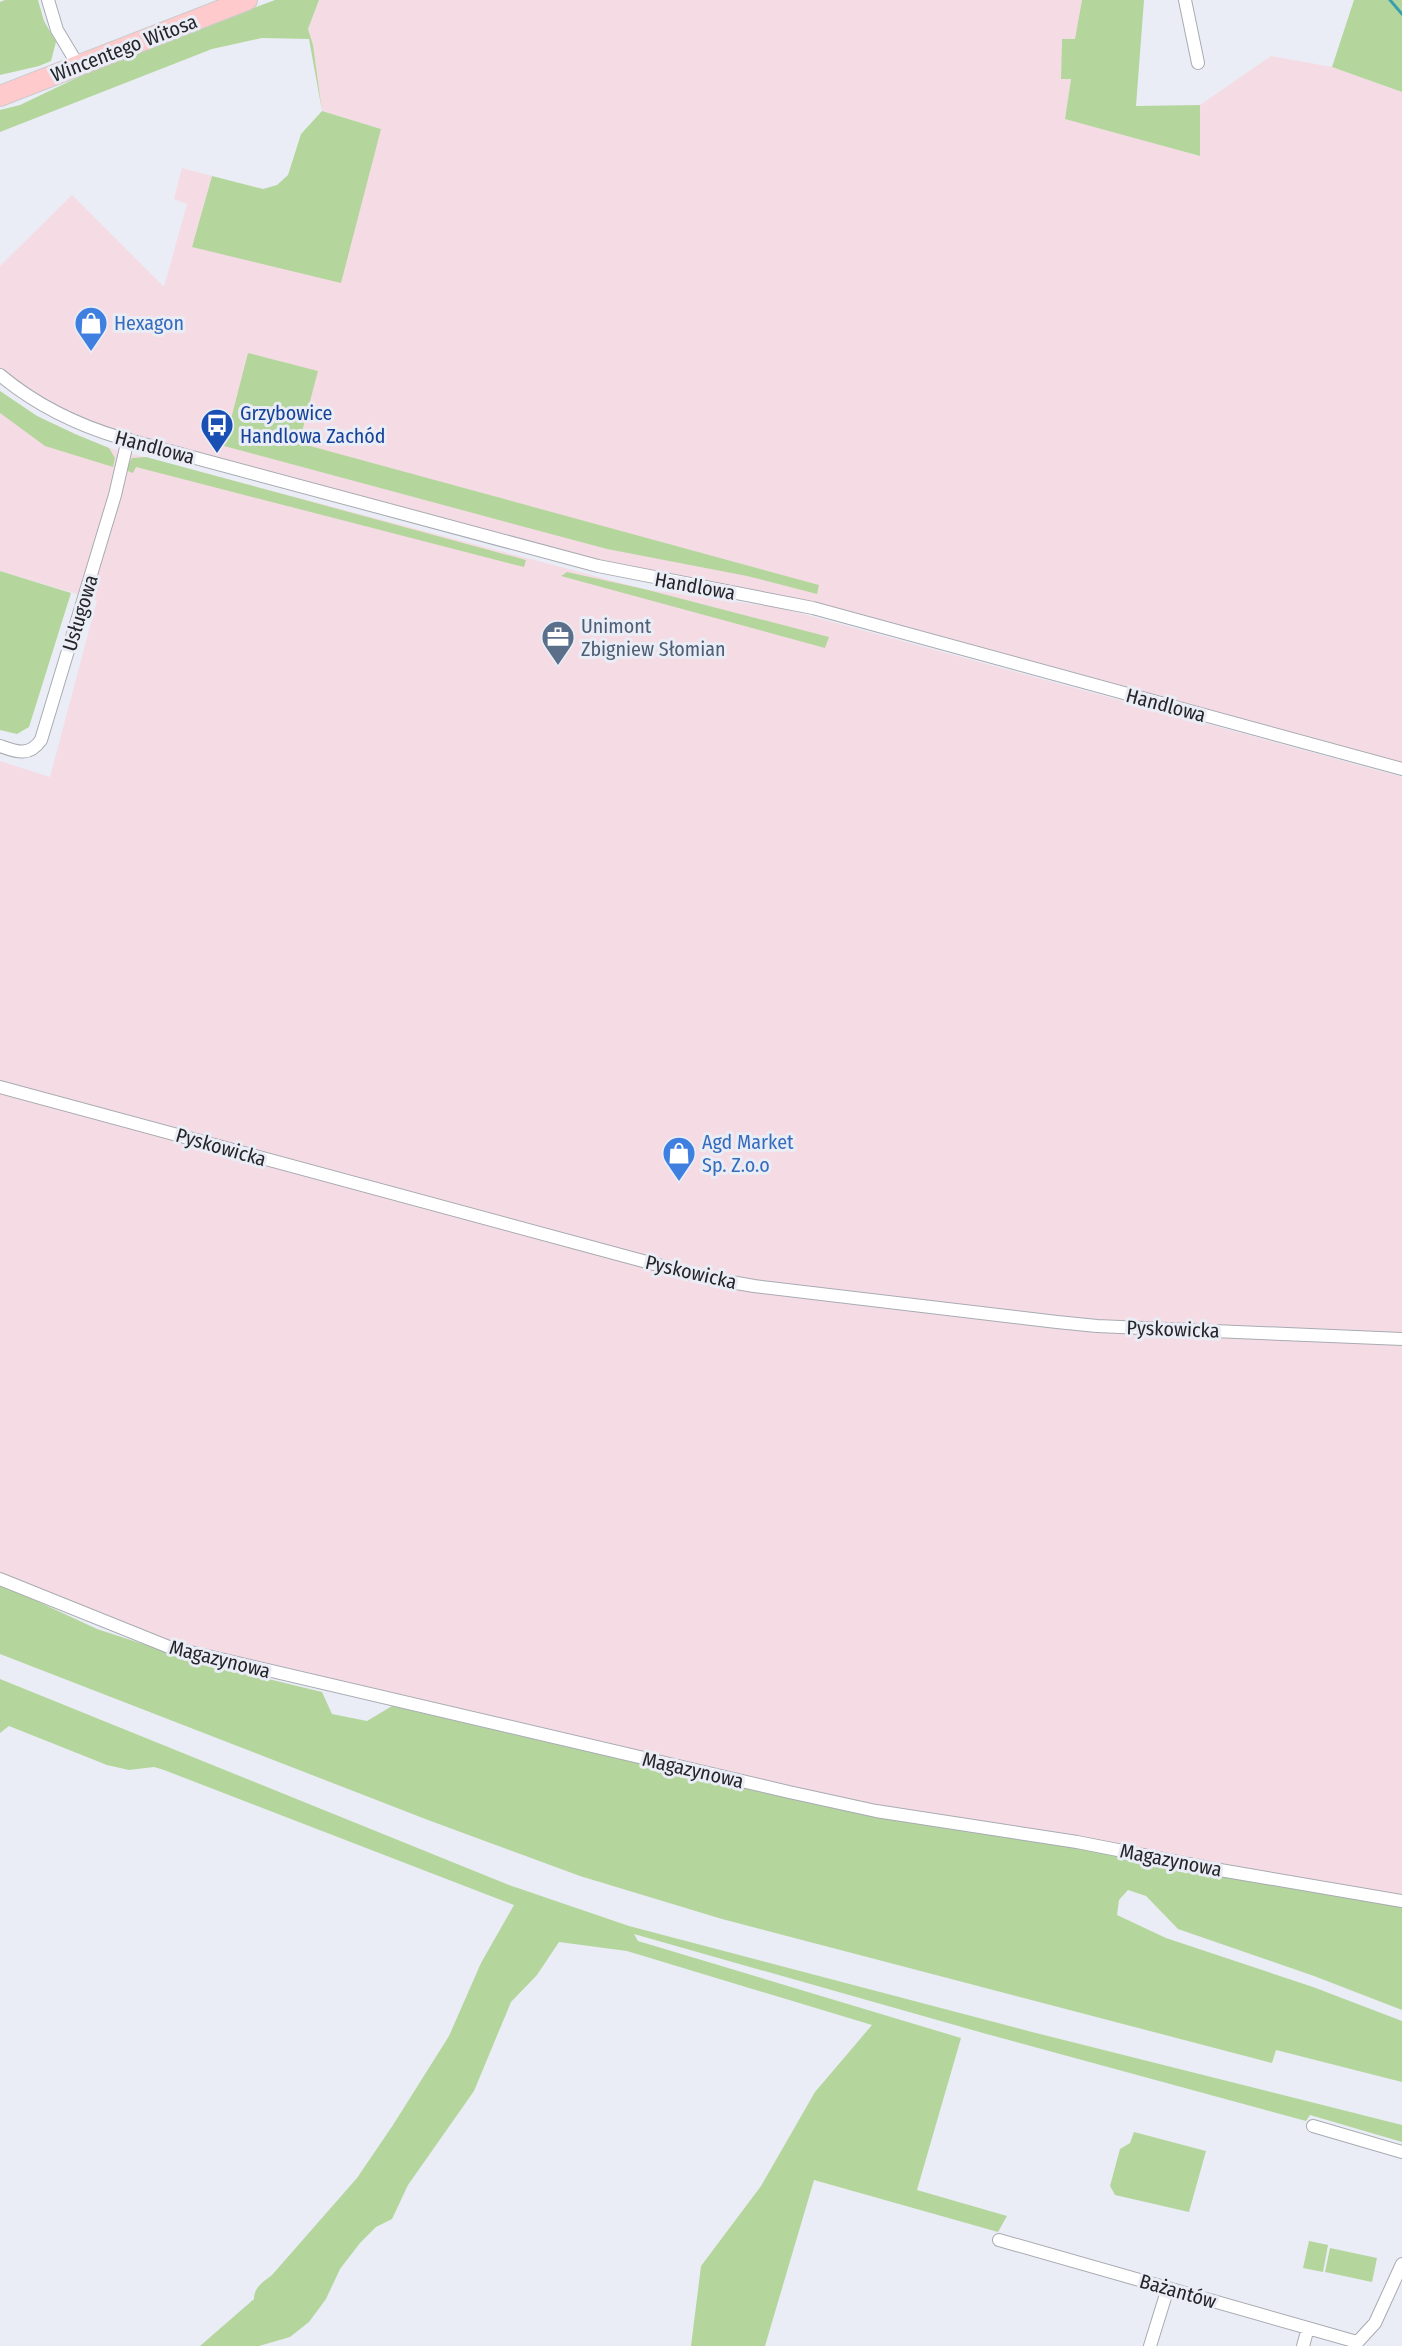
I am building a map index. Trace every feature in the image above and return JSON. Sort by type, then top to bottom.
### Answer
[{"type":"main road","name":"Wincentego Witosa","points":[[0,96],[247,0]]},
{"type":"street","points":[[48,0],[57,30],[78,65]]},
{"type":"street","points":[[1185,0],[1198,63]]},
{"type":"street","name":"Handlowa","points":[[0,375],[53,411],[103,432],[598,566],[831,613],[1402,769]]},
{"type":"street","name":"Usługowa","points":[[0,746],[22,753],[33,750],[41,740],[115,495],[128,439]]},
{"type":"street","name":"Pyskowicka","points":[[0,1087],[732,1283],[1097,1326],[1402,1339]]},
{"type":"street","name":"Magazynowa","points":[[0,1579],[168,1647],[789,1792],[876,1810],[1077,1842],[1220,1870],[1402,1901]]},
{"type":"street","points":[[1313,2126],[1402,2152]]},
{"type":"street","name":"Bażantów","points":[[999,2240],[1308,2328],[1355,2344]]},
{"type":"street","points":[[1355,2344],[1375,2323],[1402,2264]]},
{"type":"street","points":[[1150,2346],[1168,2288]]},
{"type":"street","points":[[1303,2346],[1308,2328]]},
{"type":"shaded area","points":[[319,0],[1082,0],[1075,40],[1062,40],[1061,78],[1071,79],[1065,118],[1200,156],[1200,105],[1271,56],[1332,67],[1402,92],[1402,765],[776,594],[647,571],[536,545],[110,430],[43,399],[21,385],[0,367],[0,266],[72,195],[164,287],[187,204],[174,199],[182,168],[212,176],[192,247],[381,129],[322,111],[313,45],[308,29]]},
{"type":"shaded area","points":[[0,391],[37,416],[110,448],[644,589],[781,608],[1402,777],[1402,1897],[1064,1834],[853,1802],[166,1643],[0,1572],[0,761],[50,777],[97,600],[0,571]]},
{"type":"green space","points":[[38,0],[44,21],[56,42],[51,61],[0,75],[0,2]]},
{"type":"green space","points":[[275,0],[319,0],[308,29],[313,45],[322,111],[309,39],[262,38],[212,49],[0,132],[0,110],[20,105],[112,61]]},
{"type":"green space","points":[[1082,0],[1144,0],[1136,106],[1200,105],[1200,156],[1065,119],[1071,79],[1061,79],[1062,39],[1075,39]]},
{"type":"green space","points":[[1354,0],[1402,0],[1402,92],[1332,67]]},
{"type":"green space","points":[[322,111],[381,129],[341,283],[192,247],[212,176],[263,189],[277,185],[288,175],[301,134]]},
{"type":"green space","points":[[248,353],[318,371],[299,443],[819,585],[817,594],[747,576],[607,549],[224,446]]},
{"type":"green space","points":[[0,391],[37,416],[109,448],[115,458],[113,467],[45,446],[0,413]]},
{"type":"green space","points":[[146,457],[526,560],[524,567],[136,467],[133,473],[125,470],[132,458]]},
{"type":"green space","points":[[0,571],[71,593],[29,727],[17,734],[0,730]]},
{"type":"green space","points":[[567,572],[644,589],[829,637],[825,648],[561,576]]},
{"type":"green space","points":[[0,1584],[97,1629],[198,1662],[322,1692],[332,1714],[367,1721],[392,1706],[753,1790],[933,1826],[1112,1853],[1239,1879],[1402,1907],[1402,2010],[1314,1976],[1178,1929],[1146,1896],[1128,1890],[1119,1900],[1117,1915],[1166,1938],[1313,1987],[1402,2021],[1402,2082],[1276,2050],[1272,2063],[722,1919],[580,1876],[428,1820],[0,1654]]},
{"type":"green space","points":[[0,1679],[509,1885],[629,1926],[1032,2032],[1402,2125],[1402,2142],[1310,2115],[1306,2121],[983,2033],[634,1934],[638,1941],[961,2038],[917,2190],[1007,2216],[998,2232],[814,2180],[765,2346],[691,2346],[701,2266],[761,2186],[815,2092],[872,2025],[627,1951],[559,1942],[537,1975],[511,2002],[474,2091],[408,2185],[392,2219],[376,2227],[360,2243],[340,2269],[326,2299],[309,2322],[290,2337],[259,2346],[200,2346],[254,2299],[260,2285],[272,2275],[357,2178],[449,2036],[481,1963],[514,1905],[164,1770],[154,1767],[129,1770],[107,1765],[9,1726],[0,1733]]},
{"type":"green space","points":[[1134,2132],[1206,2151],[1189,2212],[1115,2195],[1110,2186],[1120,2149],[1130,2143]]},
{"type":"green space","points":[[1309,2241],[1328,2245],[1323,2272],[1303,2268]]},
{"type":"green space","points":[[1330,2248],[1377,2258],[1372,2282],[1325,2272]]},
{"type":"waterway","points":[[1390,0],[1402,14]]},
{"type":"place","name":"Hexagon","points":[[91,352]]},
{"type":"place","name":"Grzybowice Handlowa Zachód","points":[[217,454]]},
{"type":"place","name":"Unimont Zbigniew Słomian","points":[[558,666]]},
{"type":"place","name":"Agd Market Sp. Z.o.o","points":[[679,1182]]}]
